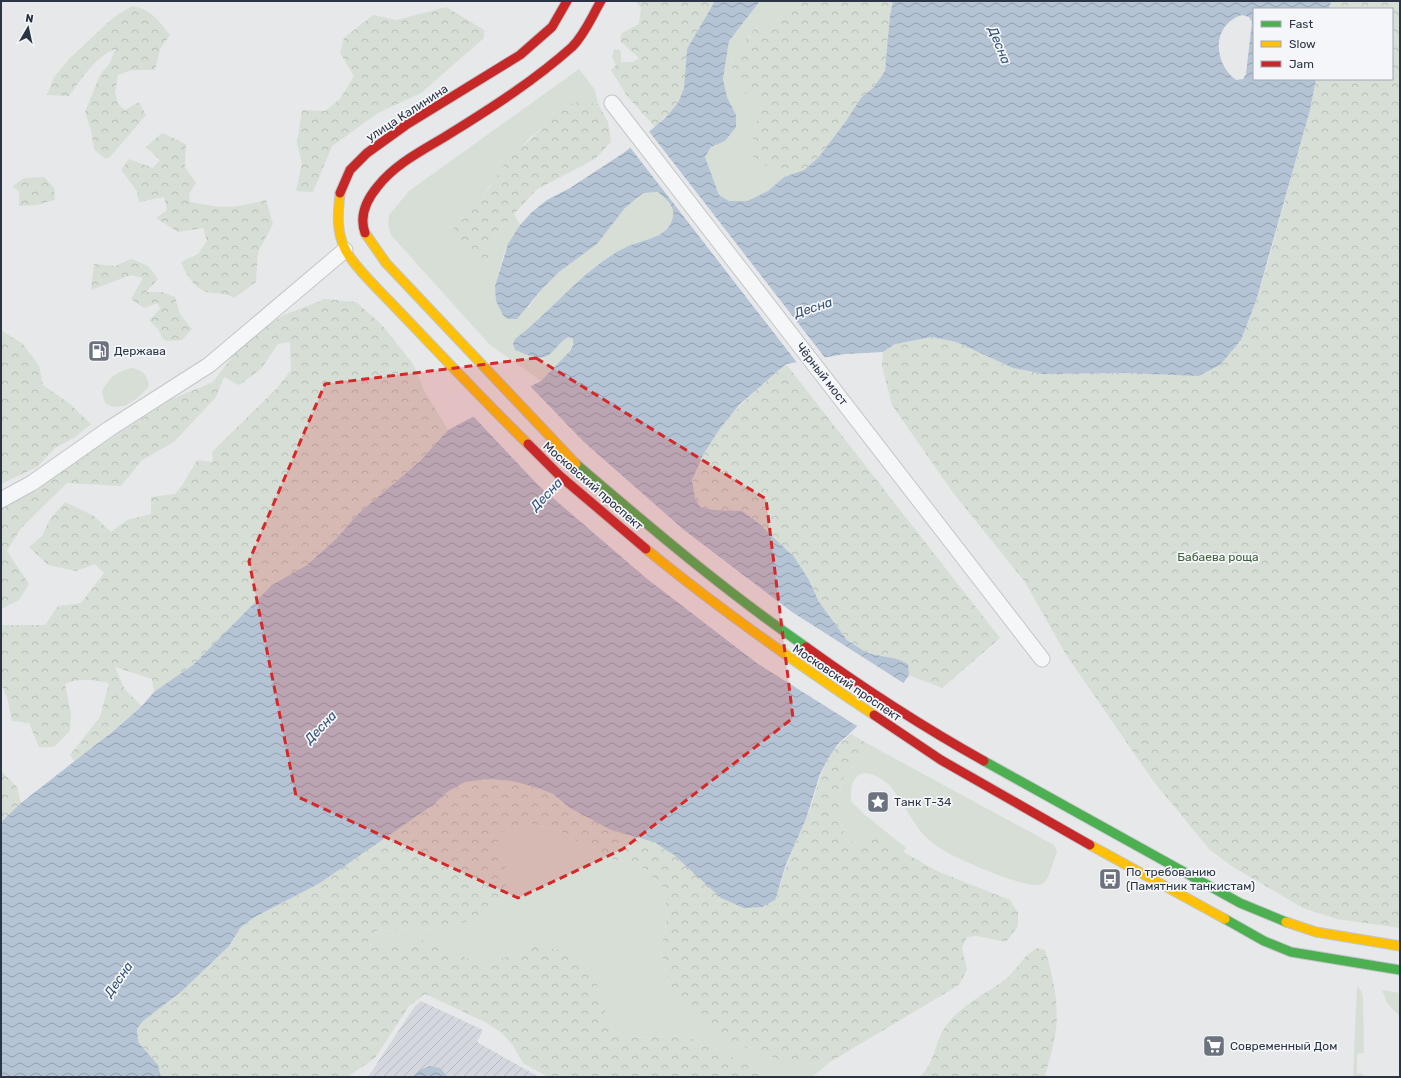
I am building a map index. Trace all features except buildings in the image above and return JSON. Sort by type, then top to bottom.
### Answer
[{"type":"main road","name":"улица Калинина","points":[[368,278],[345,250],[340,236],[337,218],[340,192],[350,170],[367,153],[406,126],[520,55],[552,26],[568,1]]},
{"type":"main road","name":"Московский проспект","points":[[601,1],[576,42],[548,67],[502,100],[408,160],[384,180],[371,195],[364,213],[362,224],[365,235],[386,263],[574,462],[658,534],[788,636],[844,674],[952,743],[1240,903],[1280,920],[1316,932],[1400,946]]},
{"type":"main road","name":"Московский проспект","points":[[368,278],[484,401],[560,476],[692,587],[778,651],[941,760],[1012,802],[1278,948],[1320,958],[1400,970]]},
{"type":"street","name":"Чёрный мост","points":[[614,106],[1042,659]]},
{"type":"street","points":[[1,500],[32,483],[109,429],[209,365],[345,250]]},
{"type":"highlighted area","points":[[536,358],[766,499],[793,718],[623,849],[518,898],[296,796],[249,561],[325,384]]},
{"type":"shaded area","points":[[421,1001],[483,1030],[477,1042],[539,1077],[368,1077],[415,1006]]},
{"type":"green space","points":[[636,1],[715,1],[687,49],[684,88],[678,103],[655,127],[627,96],[611,70],[616,65],[612,57],[614,49],[621,51],[621,62],[633,62],[639,58],[620,41],[622,33],[639,24],[641,8]]},
{"type":"green space","points":[[760,1],[792,1],[786,12],[778,19],[768,24],[756,27],[731,59],[734,80],[744,93],[761,96],[764,103],[753,130],[753,162],[768,166],[784,177],[768,191],[747,201],[729,201],[719,195],[705,157],[711,147],[725,141],[736,115],[727,97],[723,79],[729,41]]},
{"type":"green space","points":[[792,1],[893,1],[890,15],[885,71],[874,87],[861,98],[846,121],[818,158],[804,170],[784,177],[768,166],[753,162],[753,130],[764,103],[761,96],[744,93],[734,80],[731,59],[756,27],[768,24],[778,19],[786,12]]},
{"type":"green space","name":"Бабаева роща","points":[[1331,1],[1400,1],[1400,928],[1337,919],[1303,908],[1233,867],[1210,850],[1154,782],[1065,653],[1025,582],[954,494],[892,405],[882,366],[883,352],[895,344],[932,337],[956,342],[1013,368],[1043,374],[1127,373],[1198,376],[1241,340],[1256,301],[1270,255],[1310,110],[1316,80],[1393,80],[1393,8],[1329,8]]},
{"type":"green space","points":[[132,6],[144,10],[154,16],[170,35],[160,49],[155,70],[132,70],[118,75],[115,92],[118,104],[125,110],[139,102],[146,115],[110,157],[106,159],[94,150],[91,130],[85,112],[100,75],[110,63],[115,49],[95,63],[69,96],[47,95],[54,77],[70,58],[114,17]]},
{"type":"green space","points":[[446,7],[484,30],[484,38],[421,93],[378,113],[332,146],[313,192],[296,191],[302,163],[297,143],[302,110],[325,111],[340,99],[354,76],[340,53],[344,38],[373,15],[397,20]]},
{"type":"green space","points":[[579,69],[595,90],[598,104],[580,101],[556,109],[542,128],[529,138],[490,185],[481,200],[461,220],[486,261],[495,235],[514,214],[520,225],[504,253],[495,286],[528,308],[542,289],[559,272],[597,244],[625,208],[643,193],[658,192],[672,206],[673,214],[670,225],[661,234],[624,248],[609,257],[581,279],[529,328],[515,339],[515,350],[528,351],[543,348],[569,337],[573,339],[572,345],[566,356],[541,381],[489,344],[391,235],[388,225],[389,215],[409,191]]},
{"type":"green space","points":[[580,101],[598,104],[608,122],[611,142],[595,159],[536,190],[495,235],[487,261],[464,247],[451,232],[481,200],[506,162],[542,128],[556,109]]},
{"type":"green space","points":[[162,133],[186,144],[185,167],[196,183],[189,194],[190,202],[211,206],[229,207],[266,200],[273,224],[258,252],[256,282],[234,298],[200,289],[190,279],[181,262],[198,254],[207,241],[203,228],[178,232],[156,218],[167,210],[164,197],[139,202],[137,191],[121,170],[129,159],[153,168],[160,160],[146,147]]},
{"type":"green space","points":[[44,177],[54,188],[55,200],[36,205],[19,206],[19,191],[12,187],[24,178]]},
{"type":"green space","points":[[132,259],[148,266],[158,279],[146,292],[162,292],[175,297],[180,314],[192,329],[182,340],[168,341],[163,339],[158,329],[149,320],[160,309],[158,303],[144,308],[131,299],[143,278],[131,275],[91,290],[94,264],[115,266]]},
{"type":"green space","points":[[325,299],[356,302],[382,325],[413,364],[424,390],[448,430],[419,462],[358,514],[336,539],[307,565],[272,585],[193,665],[154,692],[152,679],[115,667],[125,690],[142,706],[75,762],[70,755],[100,717],[109,683],[92,680],[76,680],[65,684],[71,714],[70,731],[54,747],[39,747],[29,723],[12,721],[8,701],[1,683],[1,627],[2,625],[45,625],[58,606],[81,603],[104,573],[95,564],[76,571],[48,565],[29,547],[42,536],[50,519],[65,502],[94,516],[111,532],[127,520],[151,514],[151,497],[175,494],[183,484],[197,460],[213,462],[212,452],[277,388],[291,370],[290,342],[278,344],[261,369],[239,385],[224,377],[216,397],[174,442],[142,460],[121,486],[67,483],[21,528],[7,551],[29,584],[19,600],[1,609],[1,508],[24,495],[172,399],[213,382],[235,353],[256,333],[284,315]]},
{"type":"green space","points":[[1,330],[23,344],[39,366],[43,385],[70,404],[91,424],[75,437],[55,448],[37,467],[1,484]]},
{"type":"green space","points":[[786,364],[1000,638],[942,688],[909,675],[907,664],[883,656],[867,653],[847,640],[819,602],[809,580],[757,522],[726,510],[714,510],[700,507],[694,495],[694,477],[699,464],[715,435],[748,398]]},
{"type":"green space","points":[[131,368],[144,373],[149,386],[140,396],[129,404],[118,407],[105,403],[102,392],[107,383],[113,376]]},
{"type":"green space","points":[[851,734],[868,744],[869,753],[850,768],[842,782],[840,790],[840,807],[846,841],[863,844],[873,838],[891,845],[937,871],[1010,900],[1018,913],[1018,926],[1006,942],[977,936],[967,937],[962,948],[967,970],[959,985],[830,1062],[795,1065],[742,1046],[700,1023],[670,986],[661,951],[667,917],[665,889],[640,866],[601,856],[559,830],[526,823],[502,832],[495,847],[505,864],[506,894],[494,911],[465,922],[435,928],[377,931],[369,938],[371,948],[423,940],[485,966],[530,946],[569,951],[591,966],[609,1022],[617,1034],[633,1038],[673,1036],[693,1039],[750,1065],[763,1077],[548,1077],[523,1063],[512,1044],[502,1033],[485,1022],[425,994],[409,1006],[375,1058],[347,1077],[161,1077],[158,1065],[138,1042],[137,1029],[143,1021],[182,991],[229,946],[240,928],[253,918],[320,883],[433,805],[447,792],[465,782],[488,779],[512,781],[538,788],[553,794],[570,808],[611,830],[654,842],[674,855],[695,873],[780,886],[788,861],[811,807],[821,774],[832,754]]},
{"type":"green space","points":[[868,744],[1054,845],[1057,851],[1045,882],[1035,885],[1009,879],[977,867],[935,845],[919,829],[889,785],[876,776],[869,774],[863,773],[858,775],[855,779],[852,785],[851,801],[864,814],[906,848],[903,852],[891,845],[863,844],[846,841],[840,808],[840,790],[842,782],[848,771],[869,753]]},
{"type":"green space","points":[[1,771],[17,787],[21,803],[1,822]]},
{"type":"green space","points":[[526,823],[559,830],[601,856],[640,866],[665,889],[667,917],[661,951],[670,986],[795,1065],[830,1062],[812,1077],[763,1077],[750,1065],[693,1039],[673,1036],[633,1038],[617,1034],[609,1022],[591,966],[530,946],[485,966],[465,959],[380,947],[371,948],[369,938],[377,931],[435,928],[505,864],[495,847],[502,832]]},
{"type":"green space","points":[[1038,948],[1045,950],[1054,984],[1057,1007],[1056,1030],[1045,1077],[920,1077],[932,1059],[944,1029],[957,1013],[1008,977],[1025,957]]},
{"type":"green space","points":[[1357,986],[1362,992],[1363,1000],[1364,1053],[1357,1054],[1357,1073],[1363,1074],[1363,1077],[1353,1077]]},
{"type":"green space","points":[[1382,990],[1400,993],[1400,1017],[1387,1003]]},
{"type":"water","name":"Десна","points":[[715,1],[760,1],[729,41],[723,79],[727,97],[736,115],[736,127],[725,141],[711,147],[705,157],[719,195],[729,201],[747,201],[768,191],[784,177],[804,170],[818,158],[846,121],[861,98],[874,87],[885,71],[890,15],[893,1],[1331,1],[1329,8],[1253,8],[1253,80],[1316,80],[1310,110],[1256,301],[1241,340],[1220,365],[1198,376],[1127,373],[1043,374],[1013,368],[956,342],[932,337],[895,344],[883,352],[845,354],[786,364],[740,404],[719,430],[704,453],[692,480],[695,498],[700,507],[714,510],[742,511],[757,522],[794,557],[809,580],[819,602],[847,640],[867,653],[897,659],[908,664],[909,675],[902,685],[838,744],[829,757],[820,774],[806,819],[786,864],[775,900],[762,907],[744,908],[721,898],[674,855],[654,842],[611,830],[570,808],[553,794],[538,788],[512,781],[488,779],[465,782],[447,792],[433,805],[320,883],[253,918],[240,928],[229,946],[182,991],[143,1021],[137,1029],[138,1042],[158,1065],[161,1077],[1,1077],[1,822],[21,803],[112,732],[142,706],[154,692],[193,665],[272,585],[307,565],[336,539],[358,514],[419,462],[448,430],[541,381],[570,351],[573,345],[573,339],[569,337],[562,341],[549,355],[544,357],[529,356],[515,350],[513,344],[515,339],[594,268],[624,248],[655,237],[666,230],[672,219],[672,206],[658,192],[643,193],[625,208],[597,244],[559,272],[542,289],[517,319],[508,319],[503,315],[496,301],[495,286],[508,244],[520,225],[532,212],[547,200],[570,188],[625,152],[664,119],[678,103],[684,88],[687,49]],"holes":[[[1242,15],[1249,17],[1252,22],[1246,74],[1243,79],[1236,80],[1228,73],[1223,64],[1220,55],[1220,35],[1232,20]]]},
{"type":"water","points":[[430,1066],[440,1068],[448,1077],[414,1077],[420,1070]]},
{"type":"pier","points":[[648,130],[826,359],[798,364],[629,146]]},
{"type":"pier","points":[[529,385],[584,442],[684,530],[792,612],[905,684],[904,686],[860,728],[758,664],[646,578],[539,486],[472,415]]},
{"type":"traffic: fast","points":[[576,464],[717,581],[746,604],[806,647]]},
{"type":"traffic: fast","points":[[984,761],[1240,903],[1286,922]]},
{"type":"traffic: fast","points":[[1225,919],[1264,941],[1291,952],[1400,970]]},
{"type":"traffic: slow","points":[[340,193],[338,214],[339,228],[342,242],[349,256],[369,280],[528,444]]},
{"type":"traffic: slow","points":[[365,233],[386,263],[576,464]]},
{"type":"traffic: slow","points":[[646,549],[701,593],[758,635],[874,715]]},
{"type":"traffic: slow","points":[[1090,845],[1225,919]]},
{"type":"traffic: slow","points":[[1286,922],[1316,932],[1400,946]]},
{"type":"traffic: jam","points":[[340,193],[350,170],[367,153],[406,125],[520,55],[552,27],[567,1]]},
{"type":"traffic: jam","points":[[365,233],[363,220],[367,202],[370,196],[386,177],[412,156],[513,93],[558,59],[577,42],[601,1]]},
{"type":"traffic: jam","points":[[528,444],[560,476],[646,549]]},
{"type":"traffic: jam","points":[[806,647],[894,707],[938,735],[984,761]]},
{"type":"traffic: jam","points":[[874,715],[941,760],[1090,845]]},
{"type":"place","name":"Держава","points":[[99,351]]},
{"type":"place","name":"Танк Т-34","points":[[878,802]]},
{"type":"place","name":"По требованию (Памятник танкистам)","points":[[1110,879]]},
{"type":"place","name":"Современный Дом","points":[[1214,1046]]}]
